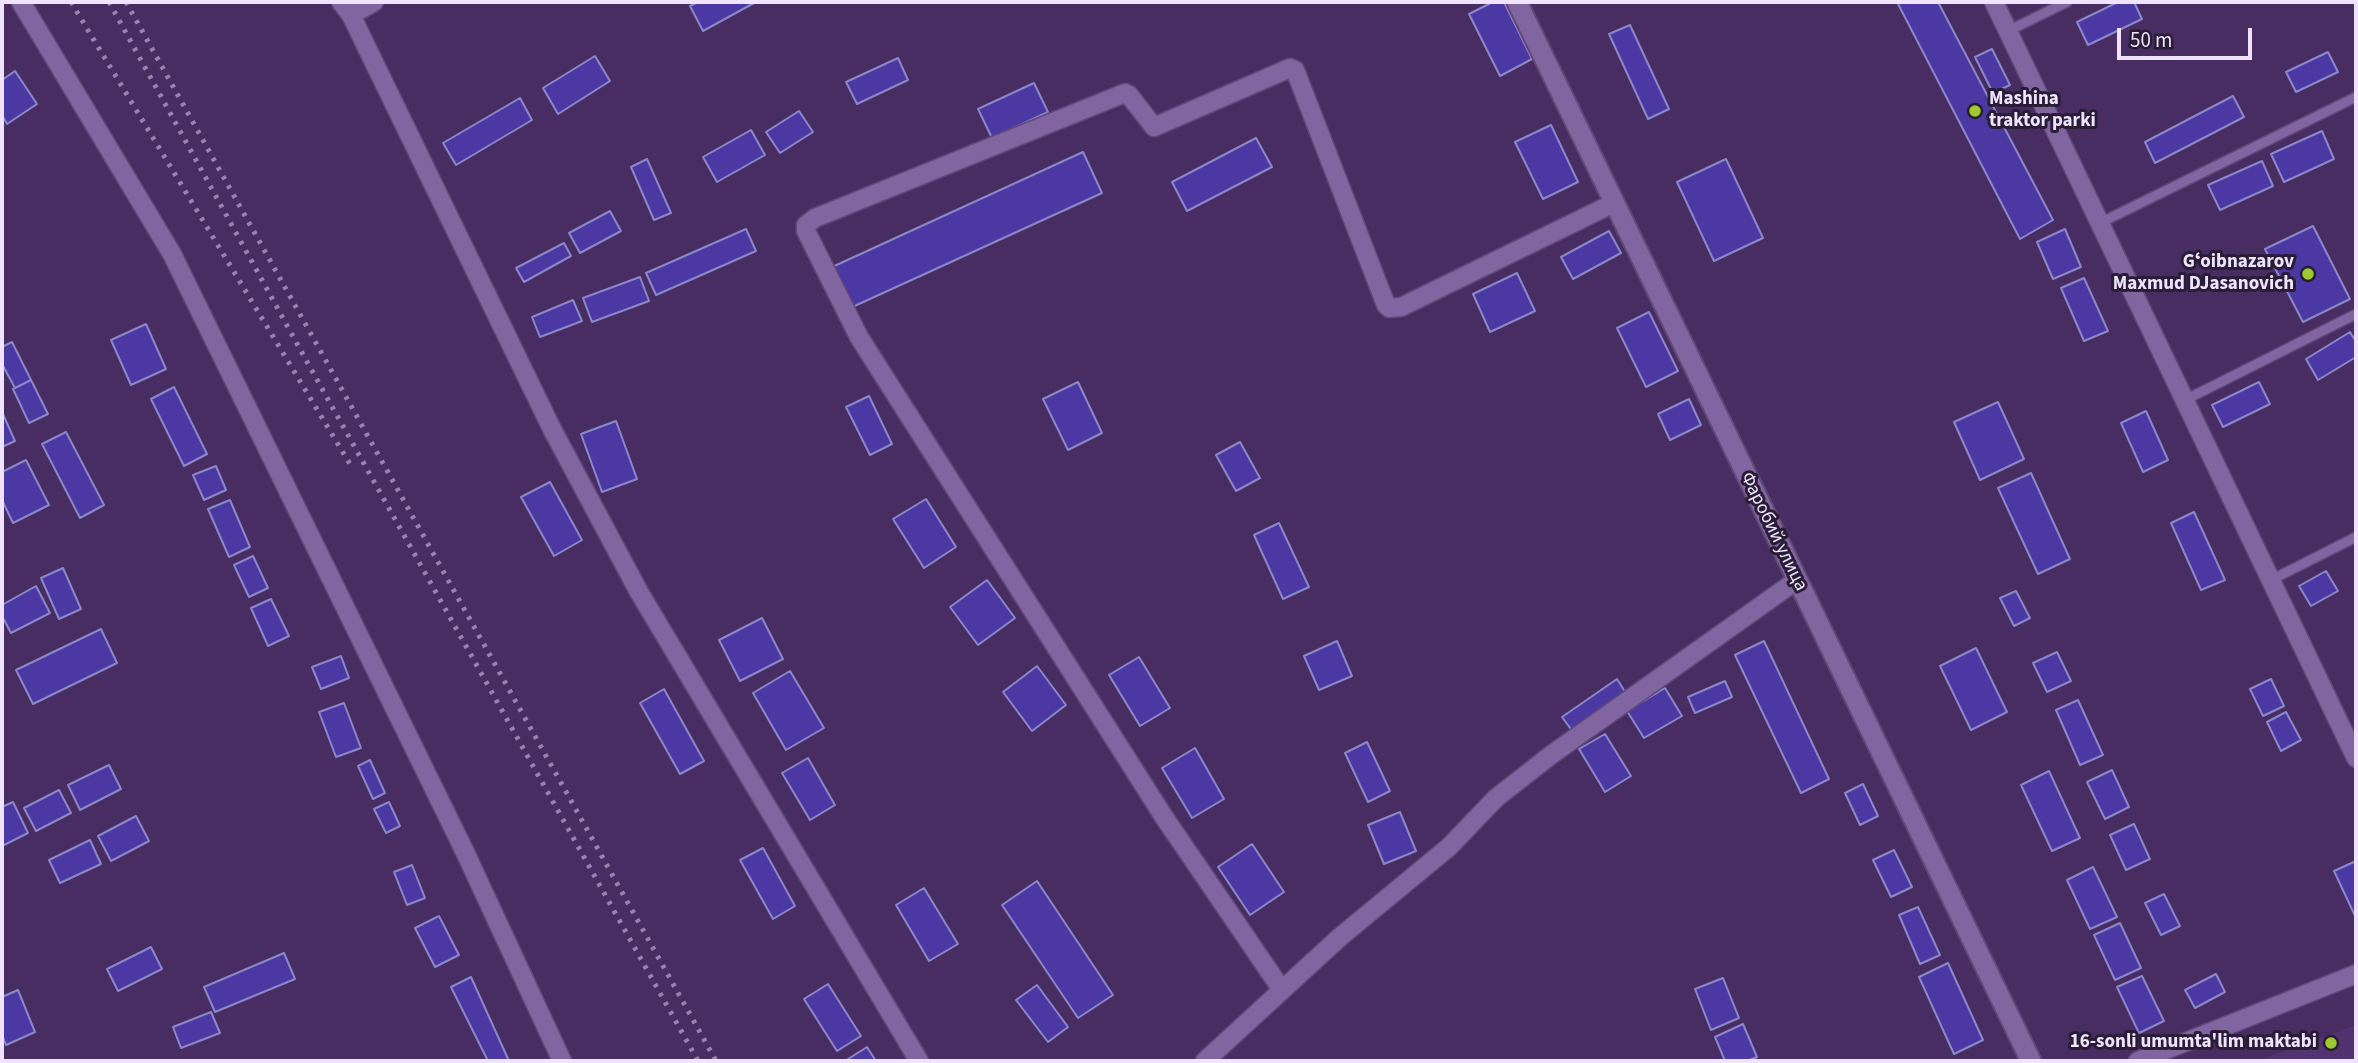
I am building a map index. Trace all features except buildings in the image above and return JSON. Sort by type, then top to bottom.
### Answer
[{"type":"street","points":[[21,2],[172,254],[465,852],[562,1061]]},
{"type":"street","points":[[374,2],[346,8],[552,429],[639,592],[919,1061]]},
{"type":"street","name":"Фаробий улица","points":[[1517,2],[2031,1061]]},
{"type":"street","points":[[1994,2],[2356,758]]},
{"type":"street","points":[[1282,990],[1164,817],[859,337],[806,231],[806,225],[815,218],[1125,93],[1150,124],[1158,126],[1290,68],[1294,70],[1389,307],[1401,307],[1614,203]]},
{"type":"street","points":[[1206,1061],[1340,937],[1449,847],[1496,798],[1550,755],[1797,580]]},
{"type":"street","points":[[2138,1061],[2356,974]]},
{"type":"lane","points":[[2008,31],[2067,2]]},
{"type":"lane","points":[[2100,223],[2356,97]]},
{"type":"lane","points":[[2185,400],[2356,314]]},
{"type":"lane","points":[[2271,580],[2356,537]]},
{"type":"shaded area","name":"16-sonli umumta'lim maktabi","points":[[2356,1025],[2356,1061],[2257,1061]]},
{"type":"railway","points":[[71,2],[353,469]]},
{"type":"railway","points":[[109,2],[698,1061]]},
{"type":"railway","points":[[126,2],[716,1061]]},
{"type":"place","name":"Mashina traktor parki","points":[[1975,111]]},
{"type":"place","name":"Gʻoibnazarov Maxmud DJasanovich","points":[[2308,274]]},
{"type":"place","name":"16-sonli umumta'lim maktabi","points":[[2331,1043]]}]
